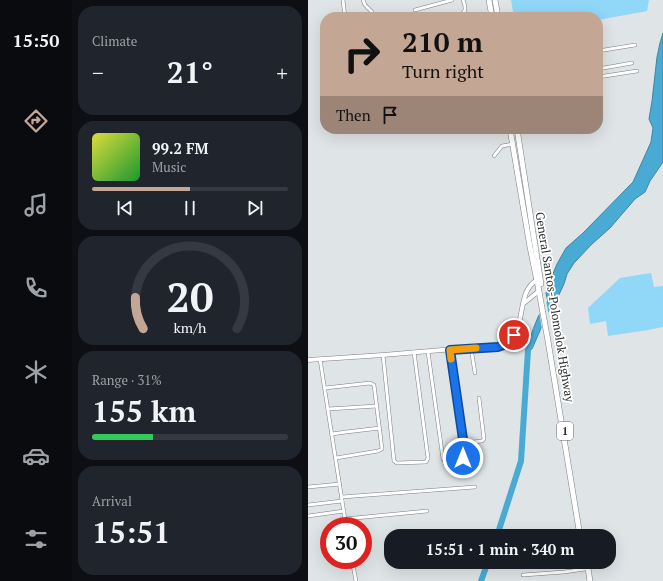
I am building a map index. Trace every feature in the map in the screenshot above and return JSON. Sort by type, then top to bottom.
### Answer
[{"type":"highway","points":[[489,0],[491,12]]},
{"type":"highway","points":[[495,0],[497,12]]},
{"type":"highway","name":"1","points":[[511,134],[530,247],[547,328],[579,529]]},
{"type":"highway","name":"General Santos-Polomolok Highway","points":[[517,134],[542,301]]},
{"type":"highway","name":"General Santos-Polomolok Highway","points":[[547,328],[582,529]]},
{"type":"highway","points":[[585,569],[587,581]]},
{"type":"highway","points":[[588,569],[590,581]]},
{"type":"street","points":[[343,0],[344,12]]},
{"type":"street","points":[[363,0],[365,5],[372,12]]},
{"type":"street","points":[[415,10],[452,0]]},
{"type":"street","points":[[463,0],[465,8],[464,12]]},
{"type":"street","points":[[603,50],[635,45]]},
{"type":"street","points":[[603,68],[632,63]]},
{"type":"street","points":[[603,76],[637,71]]},
{"type":"street","points":[[494,156],[502,146],[513,144]]},
{"type":"street","points":[[308,360],[501,346],[509,342],[519,326],[528,289],[537,280]]},
{"type":"street","points":[[524,303],[539,291]]},
{"type":"street","points":[[471,348],[475,373]]},
{"type":"street","points":[[428,352],[443,460],[463,458],[465,456],[450,350]]},
{"type":"street","points":[[383,355],[394,461],[397,463],[426,462],[428,458],[414,352]]},
{"type":"street","points":[[320,359],[345,517]]},
{"type":"street","points":[[325,388],[374,385],[380,428],[381,450],[336,458]]},
{"type":"street","points":[[464,443],[482,441],[484,439],[479,398]]},
{"type":"street","points":[[328,409],[376,406]]},
{"type":"street","points":[[332,434],[380,428]]},
{"type":"street","points":[[308,487],[340,484]]},
{"type":"street","points":[[308,505],[342,499],[475,487]]},
{"type":"street","points":[[366,517],[427,511]]},
{"type":"street","points":[[308,516],[344,512]]},
{"type":"street","points":[[354,569],[356,581]]},
{"type":"street","points":[[523,574],[564,572],[585,569]]},
{"type":"shaded area","points":[[511,0],[649,0],[647,11],[603,19],[603,12],[513,12]]},
{"type":"shaded area","points":[[663,33],[663,162],[650,181],[645,192],[635,199],[610,228],[574,263],[567,274],[554,305],[548,312],[532,349],[528,350],[527,346],[536,323],[541,311],[548,301],[546,294],[547,288],[557,264],[566,248],[583,233],[633,182],[651,142],[653,128],[649,119],[657,57]]},
{"type":"shaded area","points":[[651,273],[654,287],[663,286],[663,327],[608,336],[606,321],[590,324],[588,308],[620,278]]},
{"type":"pier","points":[[545,295],[549,315],[542,330],[539,311],[546,301]]},
{"type":"waterway","points":[[499,529],[521,461],[528,350],[531,343]]},
{"type":"waterway","points":[[481,581],[485,569]]},
{"type":"slow traffic","points":[[451,359],[450,350],[476,348]]},
{"type":"route","points":[[463,458],[465,453],[450,350],[498,347],[509,342],[514,335]]}]
